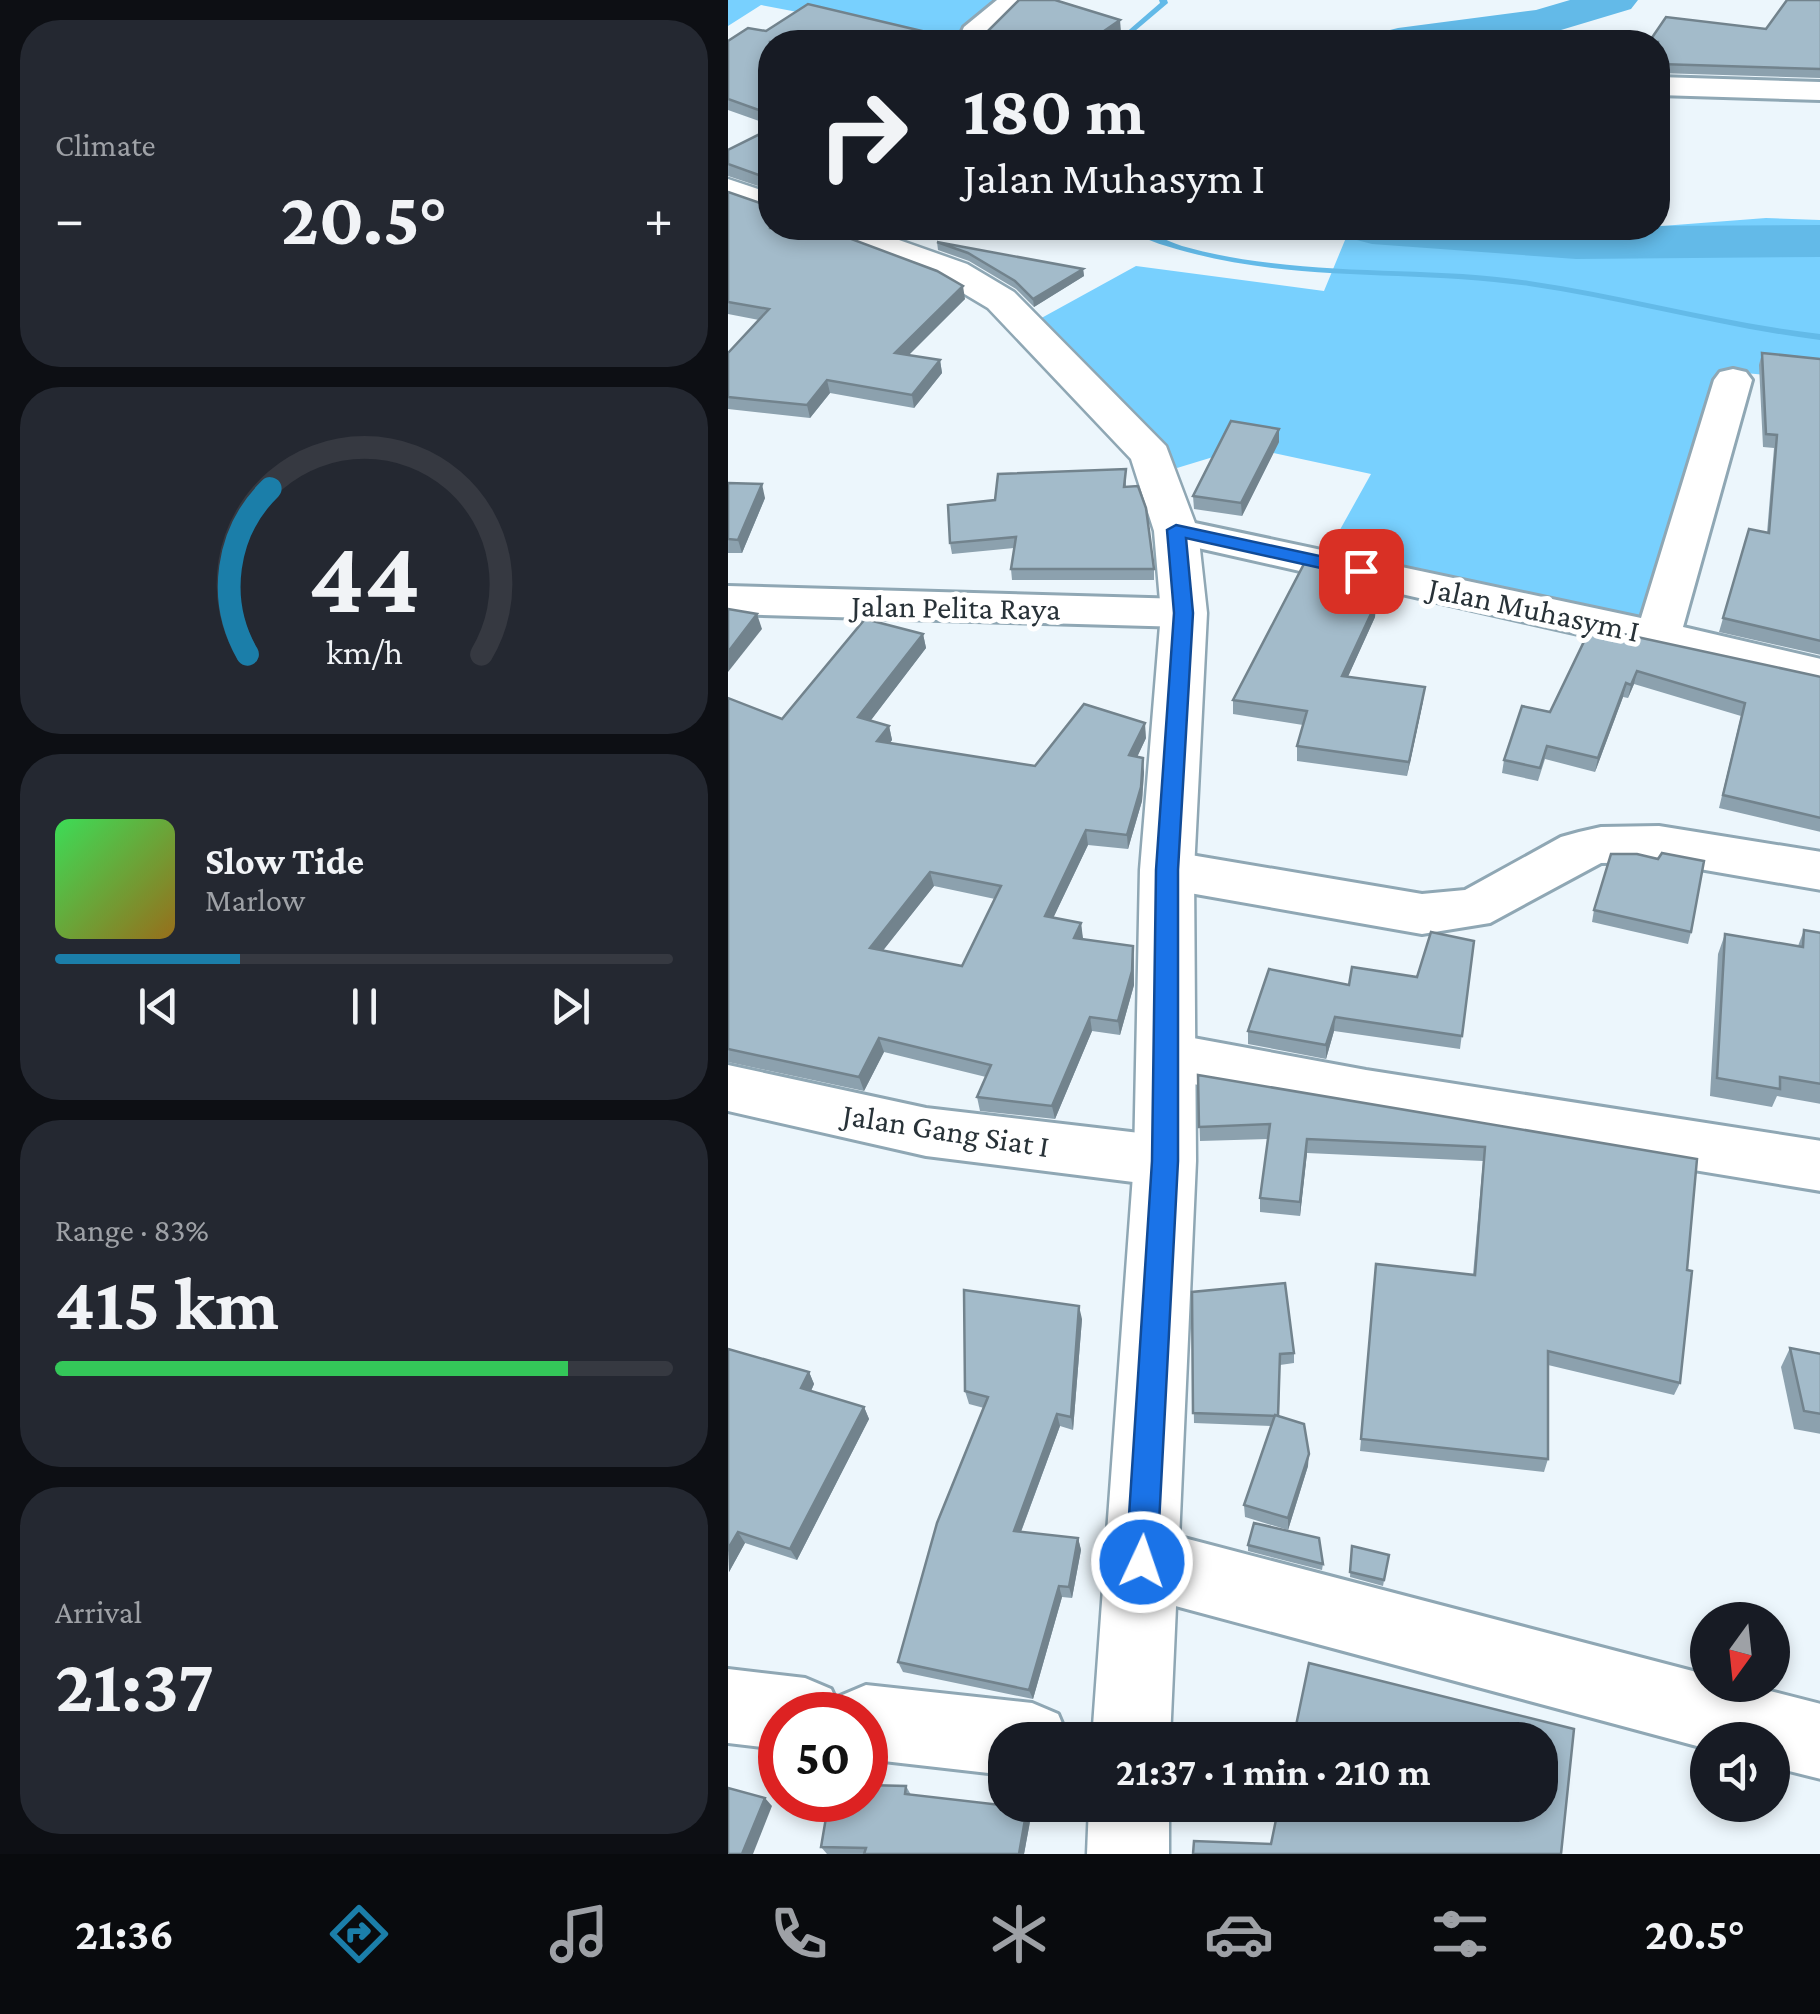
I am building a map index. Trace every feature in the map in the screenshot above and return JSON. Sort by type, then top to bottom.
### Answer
[{"type":"main road","points":[[728,189],[758,200]]},
{"type":"main road","points":[[867,240],[954,272],[1001,300],[1152,455],[1176,530],[1184,613],[1167,870],[1165,1161],[1131,1722]]},
{"type":"main road","points":[[1128,1854],[1129,1822]]},
{"type":"street","points":[[978,30],[1013,0]]},
{"type":"street","points":[[1670,86],[1820,91]]},
{"type":"street","points":[[1658,636],[1733,380]]},
{"type":"street","name":"Jalan Muhasym I","points":[[1176,530],[1820,674]]},
{"type":"street","name":"Jalan Pelita Raya","points":[[728,600],[1184,613]]},
{"type":"street","points":[[1167,870],[1422,914],[1472,909],[1579,850],[1601,845],[1659,844],[1820,871]]},
{"type":"street","points":[[1166,1056],[1366,1093],[1820,1166]]},
{"type":"street","name":"Jalan Gang Siat I","points":[[728,1088],[926,1132],[1165,1161]]},
{"type":"street","points":[[1142,1562],[1820,1742]]},
{"type":"street","points":[[728,1706],[758,1710]]},
{"type":"street","points":[[888,1724],[988,1735]]},
{"type":"shaded area","points":[[728,0],[1009,0],[970,30],[892,30],[761,5],[728,26]]},
{"type":"shaded area","points":[[1766,218],[1820,220],[1820,380],[1734,372],[1681,649],[1317,571],[1371,474],[1246,447],[1177,468],[1036,321],[1136,266],[1324,291],[1345,240],[1670,240],[1670,225]]},
{"type":"building","points":[[1019,0],[1055,0],[1120,20],[1105,30],[989,30]]},
{"type":"building","points":[[1787,0],[1821,0],[1821,69],[1670,64],[1670,30],[1657,30],[1666,17],[1766,29]]},
{"type":"building","points":[[808,4],[918,30],[768,30]]},
{"type":"building","points":[[748,28],[760,30],[758,110],[728,99],[728,41]]},
{"type":"building","points":[[758,135],[758,175],[728,164],[728,150]]},
{"type":"building","points":[[728,192],[758,202],[758,240],[854,240],[937,271],[963,286],[895,353],[940,360],[912,395],[827,380],[807,405],[728,397],[728,353],[769,309],[728,302]]},
{"type":"building","points":[[937,242],[1083,269],[1033,299],[1015,281],[968,253]]},
{"type":"building","points":[[1762,353],[1821,359],[1821,641],[1723,618],[1749,529],[1769,533],[1777,435],[1766,434]]},
{"type":"building","points":[[1231,421],[1279,429],[1241,503],[1193,496]]},
{"type":"building","points":[[1126,469],[1124,487],[1138,486],[1146,508],[1154,569],[1011,569],[1016,537],[950,543],[948,505],[995,500],[998,474]]},
{"type":"building","points":[[728,483],[762,484],[738,540],[728,539]]},
{"type":"building","points":[[1305,562],[1380,579],[1368,601],[1376,603],[1342,676],[1425,687],[1409,762],[1297,746],[1307,711],[1233,700]]},
{"type":"building","points":[[728,609],[757,614],[728,652]]},
{"type":"building","points":[[865,619],[923,634],[858,717],[889,726],[877,741],[1035,766],[1084,704],[1145,723],[1129,755],[1143,758],[1141,787],[1127,835],[1086,830],[1045,916],[1081,923],[1074,938],[1133,946],[1132,971],[1118,1021],[1090,1017],[1052,1106],[977,1097],[991,1065],[879,1038],[859,1077],[728,1049],[728,698],[782,719]],"holes":[[[930,872],[1001,886],[962,966],[870,948]]]},
{"type":"building","points":[[1591,627],[1821,677],[1821,818],[1723,795],[1745,703],[1637,671],[1631,685],[1626,683],[1598,758],[1547,746],[1540,768],[1504,760],[1522,706],[1550,712]]},
{"type":"building","points":[[1662,853],[1704,861],[1691,932],[1594,910],[1611,854],[1658,859]]},
{"type":"building","points":[[1804,930],[1821,933],[1821,1084],[1780,1077],[1780,1089],[1717,1078],[1725,934],[1803,947]]},
{"type":"building","points":[[1431,932],[1474,941],[1462,1036],[1335,1017],[1326,1045],[1248,1031],[1269,969],[1349,985],[1352,967],[1417,977]]},
{"type":"building","points":[[1198,1075],[1697,1159],[1687,1270],[1692,1271],[1680,1383],[1548,1351],[1548,1459],[1361,1439],[1376,1264],[1475,1275],[1485,1147],[1307,1139],[1300,1202],[1260,1198],[1270,1124],[1199,1127]]},
{"type":"building","points":[[1285,1283],[1294,1353],[1280,1354],[1278,1416],[1193,1413],[1192,1292]]},
{"type":"building","points":[[964,1290],[1079,1306],[1071,1417],[1057,1414],[1014,1531],[1078,1538],[1069,1587],[1059,1586],[1029,1690],[898,1662],[937,1523],[988,1397],[965,1391]]},
{"type":"building","points":[[1790,1348],[1821,1354],[1821,1414],[1804,1411]]},
{"type":"building","points":[[728,1349],[809,1372],[801,1388],[864,1407],[790,1549],[738,1532],[728,1549]]},
{"type":"building","points":[[1275,1415],[1304,1424],[1309,1454],[1288,1518],[1244,1505]]},
{"type":"building","points":[[1254,1523],[1319,1538],[1323,1564],[1248,1545]]},
{"type":"building","points":[[1352,1546],[1389,1555],[1384,1580],[1350,1572]]},
{"type":"building","points":[[1309,1663],[1546,1722],[1297,1722]]},
{"type":"building","points":[[1558,1725],[1574,1729],[1561,1854],[1193,1854],[1194,1841],[1271,1844],[1276,1822],[1558,1822]]},
{"type":"building","points":[[888,1786],[906,1786],[905,1794],[988,1804],[988,1822],[1025,1822],[1019,1854],[864,1854],[866,1848],[821,1847],[825,1822],[888,1822]]},
{"type":"building","points":[[728,1788],[758,1796],[758,1815],[742,1854],[728,1854]]},
{"type":"waterway","points":[[1132,30],[1163,0]]},
{"type":"waterway","points":[[1488,30],[1541,23],[1616,0]]},
{"type":"waterway","points":[[1159,240],[1224,259],[1274,266],[1527,283],[1747,327],[1821,337]]},
{"type":"waterway","points":[[1535,240],[1821,241]]},
{"type":"route","points":[[1142,1562],[1165,1161],[1167,870],[1184,613],[1176,530],[1361,571]]}]
